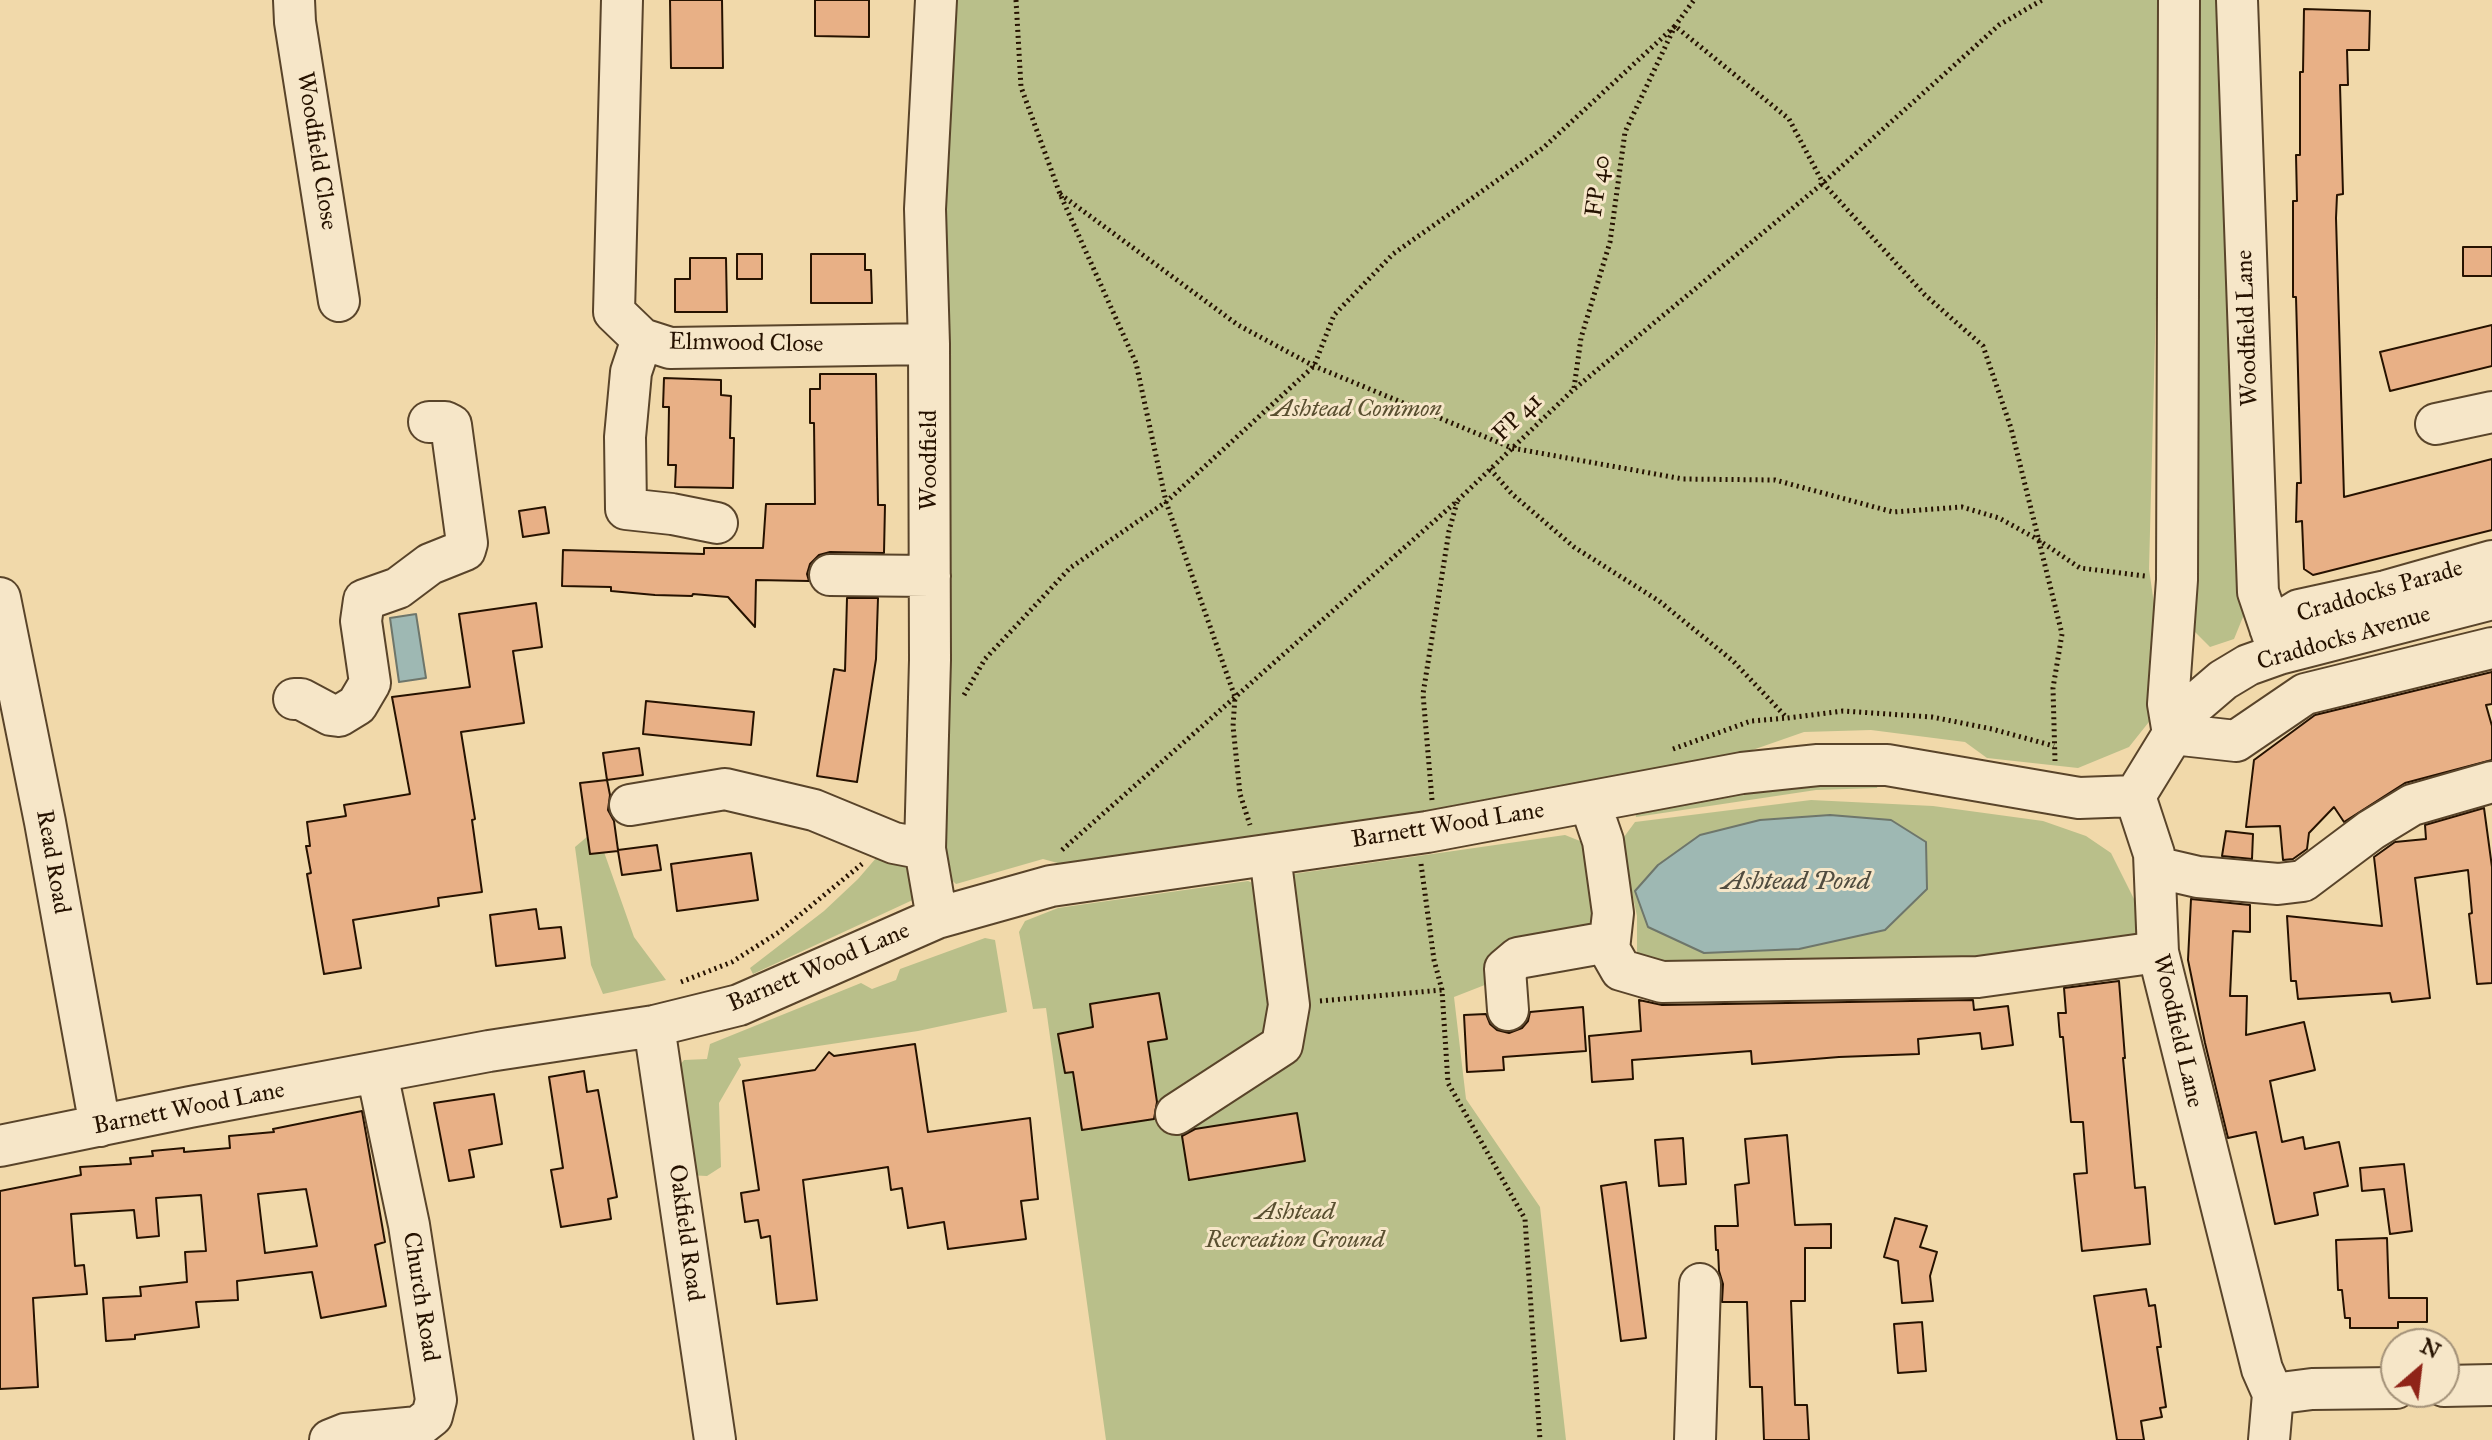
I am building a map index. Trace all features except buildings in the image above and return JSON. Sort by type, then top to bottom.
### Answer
[{"type":"street","name":"Woodfield Close","points":[[294,0],[339,301]]},
{"type":"street","name":"Elmwood Close","points":[[622,0],[614,312],[642,339],[670,348],[929,344]]},
{"type":"street","name":"Woodfield","points":[[936,0],[925,209],[930,576],[925,849],[937,918]]},
{"type":"street","points":[[2135,796],[2173,734],[2168,704],[2177,580],[2179,0]]},
{"type":"street","name":"Woodfield Lane","points":[[2237,0],[2258,592],[2274,641]]},
{"type":"street","points":[[642,339],[631,372],[626,424],[626,509],[717,523]]},
{"type":"street","points":[[2436,424],[2492,412]]},
{"type":"street","points":[[294,699],[301,699],[339,716],[357,705],[370,683],[361,621],[364,600],[398,588],[430,564],[465,550],[467,543],[451,425],[429,422]]},
{"type":"street","name":"Craddocks Parade","points":[[2274,641],[2299,610],[2386,591],[2492,561]]},
{"type":"street","points":[[830,575],[930,576]]},
{"type":"street","name":"Read Road","points":[[0,598],[45,822],[100,1126]]},
{"type":"street","name":"Craddocks Avenue","points":[[2173,734],[2195,704],[2223,680],[2248,665],[2274,641],[2492,599]]},
{"type":"street","points":[[2176,625],[2185,641],[2223,680]]},
{"type":"street","points":[[2173,734],[2236,741],[2305,694],[2492,648]]},
{"type":"street","name":"Barnett Wood Lane","points":[[0,1146],[489,1051],[654,1026],[739,1005],[937,918],[1051,886],[1270,855],[1424,819],[1590,803],[1742,773],[1818,765],[1887,765],[2079,798],[2135,796]]},
{"type":"street","points":[[2155,867],[2198,877],[2278,884],[2303,881],[2371,830],[2412,805],[2492,782]]},
{"type":"street","points":[[630,805],[725,789],[814,810],[883,839],[925,849]]},
{"type":"street","name":"Woodfield Lane","points":[[2135,796],[2154,854],[2158,952],[2262,1369],[2273,1394],[2269,1440]]},
{"type":"street","points":[[1590,803],[1603,841],[1613,913],[1609,949],[1621,970],[1662,982],[1753,978],[1978,977],[2158,952]]},
{"type":"street","points":[[1176,1114],[1282,1045],[1289,1005],[1270,855]]},
{"type":"street","points":[[1508,1010],[1505,969],[1518,958],[1608,942]]},
{"type":"street","name":"Oakfield Road","points":[[654,1026],[715,1440]]},
{"type":"street","name":"Church Road","points":[[330,1440],[345,1434],[418,1427],[432,1416],[436,1400],[409,1225],[377,1073]]},
{"type":"street","points":[[1695,1440],[1700,1284]]},
{"type":"street","points":[[2460,1386],[2492,1385]]},
{"type":"street","points":[[2273,1394],[2312,1389],[2380,1388]]},
{"type":"path","points":[[1016,0],[1021,87],[1060,194],[1136,363],[1166,502],[1235,697],[1233,726],[1240,794],[1251,830],[1270,855]]},
{"type":"path","name":"FP 40","points":[[1573,390],[1581,338],[1610,242],[1625,132],[1675,26],[1694,0]]},
{"type":"path","name":"FP 41","points":[[1051,886],[1051,860],[1457,501],[1573,390],[1823,183],[1999,25],[2042,0]]},
{"type":"path","points":[[962,698],[985,659],[1070,568],[1166,502],[1314,366],[1334,315],[1393,254],[1543,148],[1675,26],[1789,119],[1823,183],[1925,295],[1983,346],[2011,428],[2062,634],[2053,688],[2055,794]]},
{"type":"path","points":[[1060,194],[1238,325],[1314,366],[1512,448],[1683,479],[1775,480],[1893,512],[1962,507],[1999,518],[2080,568],[2177,580]]},
{"type":"path","points":[[1490,469],[1512,494],[1574,547],[1659,601],[1733,661],[1787,718],[1843,711],[1932,717],[2054,746]]},
{"type":"path","points":[[1457,501],[1449,531],[1423,694],[1424,819],[1434,960],[1442,990],[1448,1083],[1525,1219],[1540,1440]]},
{"type":"path","points":[[678,983],[732,962],[779,932],[863,862],[883,839]]},
{"type":"path","points":[[1289,1005],[1442,990]]},
{"type":"green space","name":"Ashtead Common","points":[[956,0],[2164,0],[2149,569],[2163,666],[2160,708],[2129,747],[2078,768],[1987,758],[1965,742],[1871,730],[1804,732],[1741,754],[1419,815],[1072,867],[1043,859],[956,884],[947,876],[941,797],[939,166]]},
{"type":"green space","points":[[2189,0],[2226,0],[2243,617],[2234,639],[2210,647],[2193,630]]},
{"type":"green space","points":[[1879,781],[1877,788],[1816,790],[1636,817],[1635,810],[1725,792]]},
{"type":"green space","points":[[1811,800],[1933,806],[2043,821],[2086,836],[2111,853],[2135,901],[2141,934],[2132,947],[1989,966],[1661,974],[1637,960],[1637,916],[1621,841],[1635,822]]},
{"type":"green space","name":"Ashtead Recreation Ground","points":[[1565,835],[1585,843],[1594,919],[1587,934],[1495,981],[1454,997],[1466,1099],[1540,1207],[1566,1440],[1106,1440],[1046,1008],[1033,1009],[1019,932],[1025,921],[1058,908],[1248,881],[1264,888],[1286,882],[1293,874]]},
{"type":"green space","points":[[588,836],[604,852],[634,937],[666,980],[603,994],[591,965],[575,847]]},
{"type":"green space","points":[[883,850],[905,865],[917,898],[753,974],[750,968],[824,911]]},
{"type":"green space","points":[[985,938],[995,940],[1007,1012],[918,1031],[738,1058],[741,1065],[719,1103],[721,1167],[707,1176],[686,1175],[674,1072],[684,1060],[707,1059],[710,1044],[861,983],[872,989],[896,980],[900,969]]},
{"type":"water","points":[[416,614],[426,678],[399,682],[390,618]]},
{"type":"water","name":"Ashtead Pond","points":[[1830,815],[1891,820],[1926,842],[1927,889],[1885,930],[1799,949],[1704,953],[1648,927],[1635,891],[1658,865],[1700,835],[1760,820]]}]
